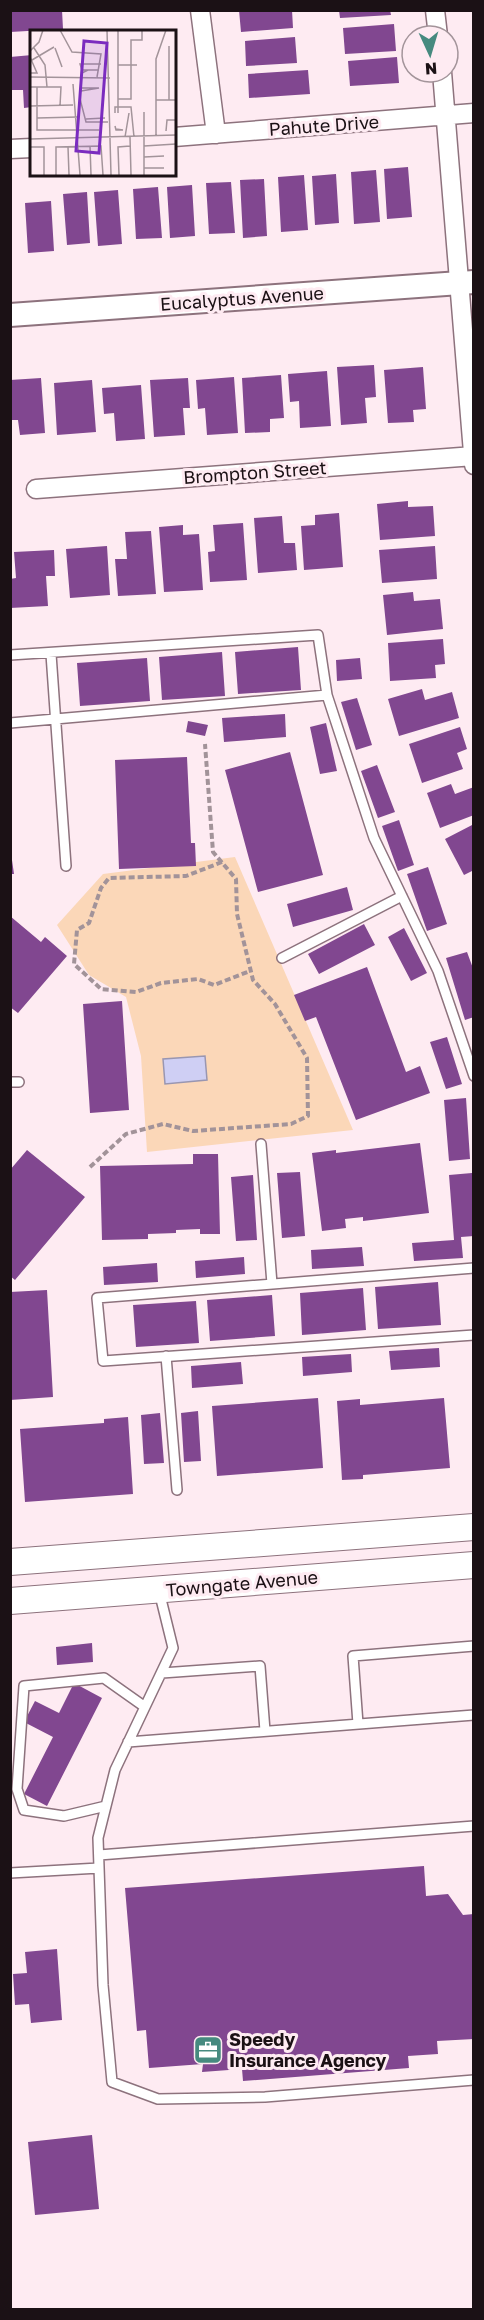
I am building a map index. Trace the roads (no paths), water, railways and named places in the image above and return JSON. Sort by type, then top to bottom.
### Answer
[{"type":"main road","points":[[10,1562],[474,1527]]},
{"type":"main road","points":[[323,1577],[347,1559],[474,1547]]},
{"type":"main road","name":"Towngate Avenue","points":[[10,1601],[474,1565]]},
{"type":"street","points":[[200,10],[216,134]]},
{"type":"street","points":[[443,84],[466,283],[473,459]]},
{"type":"street","name":"Pahute Drive","points":[[176,137],[447,117],[474,113]]},
{"type":"street","points":[[10,149],[30,148]]},
{"type":"street","name":"Eucalyptus Avenue","points":[[10,315],[466,283]]},
{"type":"street","name":"Brompton Street","points":[[36,489],[473,459]]},
{"type":"lane","points":[[10,655],[318,634],[327,695],[374,838],[438,971],[474,1076]]},
{"type":"lane","points":[[51,654],[66,866]]},
{"type":"lane","points":[[10,723],[327,695]]},
{"type":"lane","points":[[282,958],[402,896]]},
{"type":"lane","points":[[261,1144],[272,1284]]},
{"type":"lane","points":[[474,1268],[97,1298],[103,1361],[474,1335]]},
{"type":"lane","points":[[166,1356],[177,1490]]},
{"type":"lane","points":[[159,1591],[173,1648],[115,1770],[98,1838],[103,1985],[112,2082],[158,2099],[265,2097],[474,2080]]},
{"type":"lane","points":[[358,1724],[353,1656],[474,1646]]},
{"type":"lane","points":[[162,1672],[260,1666],[265,1731]]},
{"type":"lane","points":[[106,1806],[64,1816],[24,1810],[17,1789],[24,1686],[104,1678],[145,1707]]},
{"type":"lane","points":[[129,1742],[474,1715]]},
{"type":"lane","points":[[99,1855],[474,1826]]},
{"type":"lane","points":[[10,1872],[99,1868]]},
{"type":"water","points":[[205,1056],[207,1080],[165,1084],[163,1059]]},
{"type":"place","name":"Speedy Insurance Agency","points":[[208,2050]]}]
